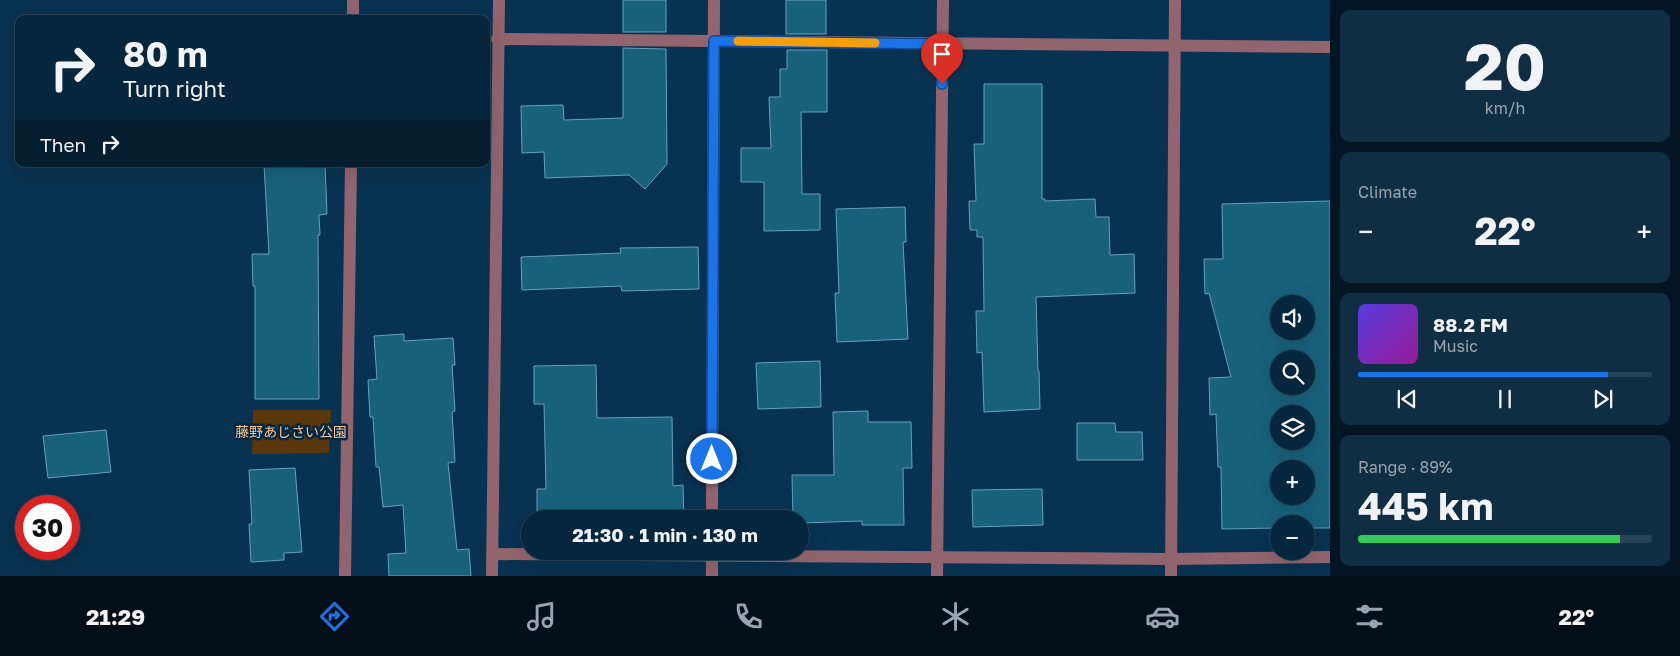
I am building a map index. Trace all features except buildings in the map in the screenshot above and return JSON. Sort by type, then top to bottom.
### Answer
[{"type":"street","points":[[352,15],[353,0]]},
{"type":"street","points":[[492,576],[497,39],[499,0]]},
{"type":"street","points":[[712,510],[714,0]]},
{"type":"street","points":[[937,576],[943,0]]},
{"type":"street","points":[[1171,576],[1175,0]]},
{"type":"street","points":[[497,39],[1330,47]]},
{"type":"street","points":[[345,576],[351,167]]},
{"type":"street","points":[[493,554],[521,554]]},
{"type":"street","points":[[809,554],[1171,558],[1330,557]]},
{"type":"street","points":[[712,560],[712,576]]},
{"type":"green space","name":"藤野あじさい公園","points":[[253,410],[331,410],[329,453],[252,454]]},
{"type":"slow traffic","points":[[738,41],[875,43]]},
{"type":"route","points":[[712,459],[714,41],[942,44],[942,84]]}]
